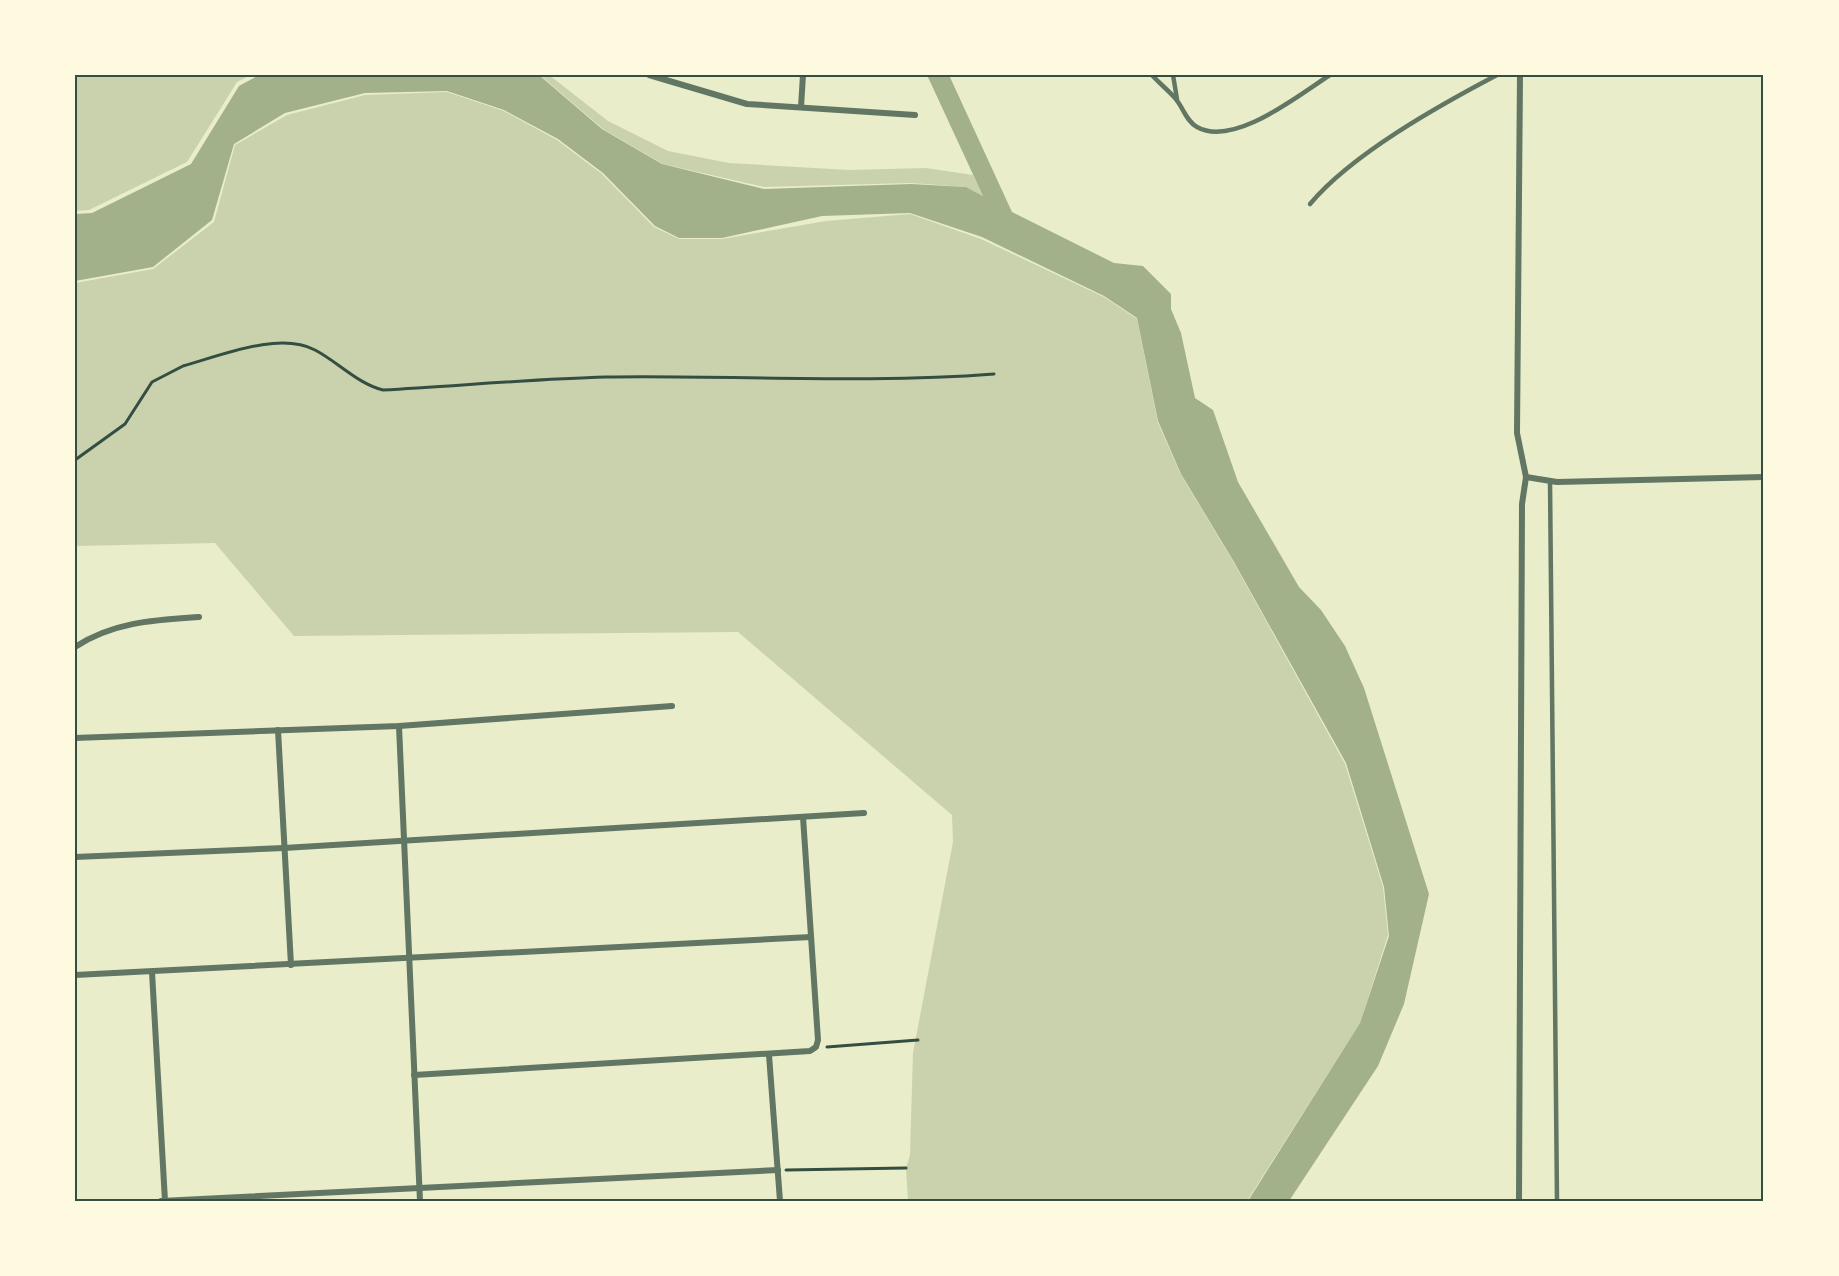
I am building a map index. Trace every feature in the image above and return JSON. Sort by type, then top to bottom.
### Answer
[{"type":"street","points":[[649,75],[747,104],[915,115]]},
{"type":"street","points":[[801,107],[803,75]]},
{"type":"street","points":[[1520,75],[1517,433],[1526,477],[1521,515],[1520,1201]]},
{"type":"street","points":[[1526,477],[1550,481],[1764,477]]},
{"type":"street","points":[[75,647],[108,629],[128,624],[199,617]]},
{"type":"street","points":[[75,738],[399,726],[672,706]]},
{"type":"street","points":[[399,726],[420,1201]]},
{"type":"street","points":[[278,730],[291,965]]},
{"type":"street","points":[[75,857],[284,848],[864,813]]},
{"type":"street","points":[[414,1075],[810,1051],[816,1047],[818,1040],[803,817]]},
{"type":"street","points":[[75,975],[811,937]]},
{"type":"street","points":[[152,972],[164,1201],[778,1170]]},
{"type":"street","points":[[769,1055],[780,1201]]},
{"type":"lane","points":[[1152,75],[1177,99],[1191,123],[1209,132],[1229,130],[1256,122],[1330,75]]},
{"type":"lane","points":[[1173,75],[1177,99]]},
{"type":"lane","points":[[1310,204],[1322,190],[1355,163],[1443,103],[1497,75]]},
{"type":"lane","points":[[1550,481],[1557,1201]]},
{"type":"path","points":[[75,460],[125,424],[136,412],[145,391],[169,372],[194,363],[285,342],[314,349],[366,383],[383,390],[605,377],[820,380],[932,379],[994,374]]},
{"type":"path","points":[[816,1047],[918,1041]]},
{"type":"path","points":[[778,1170],[906,1168]]},
{"type":"shaded area","points":[[75,75],[251,75],[237,82],[187,162],[89,210],[75,211]]},
{"type":"shaded area","points":[[259,75],[539,75],[602,129],[662,164],[764,189],[911,184],[966,187],[983,196],[927,75],[949,75],[1012,212],[1114,263],[1143,266],[1171,294],[1171,309],[1181,333],[1195,398],[1213,410],[1238,482],[1299,587],[1321,610],[1345,646],[1364,688],[1429,894],[1404,1004],[1378,1066],[1289,1201],[1248,1201],[1360,1023],[1389,936],[1384,887],[1346,763],[1234,562],[1181,474],[1158,421],[1137,318],[1104,296],[982,237],[910,213],[822,216],[722,238],[679,238],[655,226],[603,173],[558,139],[504,110],[447,91],[365,93],[285,113],[234,144],[212,220],[153,267],[75,281],[75,214],[92,213],[191,164],[239,86]]},
{"type":"shaded area","points":[[540,75],[549,75],[608,121],[668,151],[729,163],[849,170],[926,168],[973,175],[983,196],[966,187],[911,183],[764,187],[663,164],[603,129]]},
{"type":"shaded area","points":[[447,92],[504,111],[557,140],[602,174],[654,227],[679,239],[722,239],[826,221],[910,214],[981,239],[1104,297],[1137,319],[1158,423],[1181,475],[1234,563],[1345,764],[1383,887],[1388,935],[1360,1023],[1247,1201],[908,1201],[906,1168],[910,1155],[913,1053],[953,842],[952,815],[738,632],[294,636],[215,543],[75,546],[75,283],[153,269],[214,222],[235,145],[287,115],[365,95]]}]
